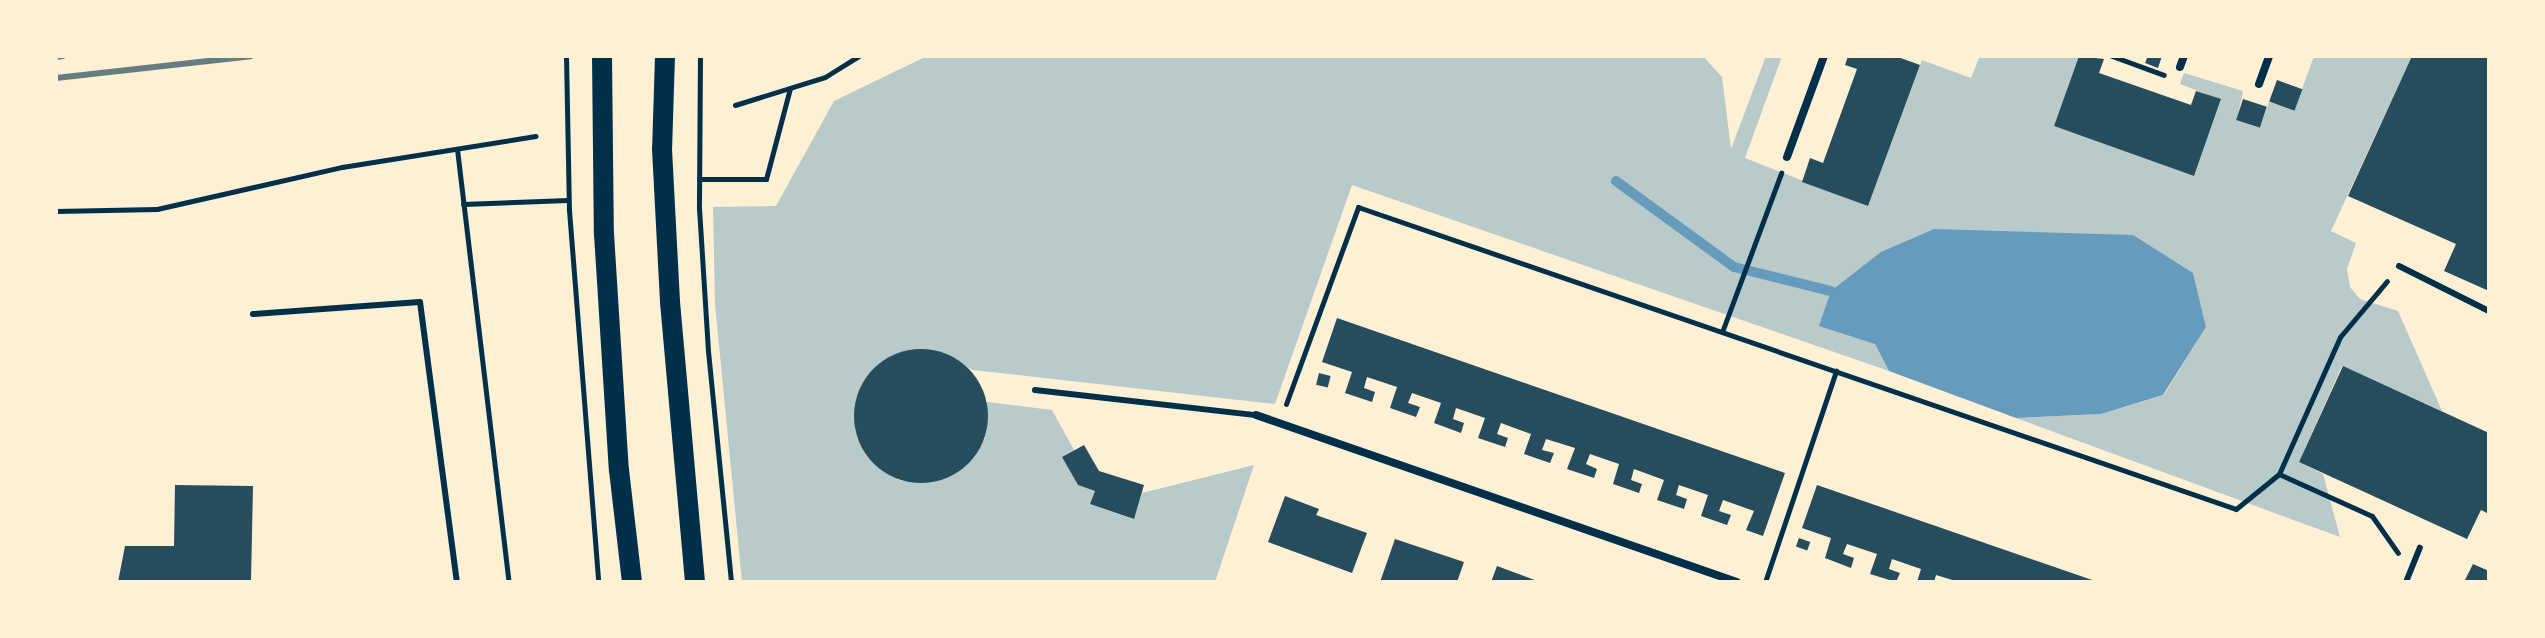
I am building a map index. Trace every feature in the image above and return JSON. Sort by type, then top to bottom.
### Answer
[{"type":"main road","points":[[602,56],[604,234],[619,470],[632,582]]},
{"type":"main road","points":[[665,56],[662,149],[670,302],[695,582]]},
{"type":"street","points":[[1787,157],[1824,56]]},
{"type":"street","points":[[2180,67],[2184,56]]},
{"type":"street","points":[[2259,84],[2269,56]]},
{"type":"street","points":[[1256,415],[1737,582]]},
{"type":"lane","points":[[2399,266],[2489,311]]},
{"type":"lane","points":[[253,314],[420,302],[457,582]]},
{"type":"lane","points":[[1035,390],[1256,415]]},
{"type":"lane","points":[[2406,582],[2420,548]]},
{"type":"path","points":[[700,56],[699,179],[708,351],[731,582]]},
{"type":"path","points":[[735,105],[825,77],[859,56]]},
{"type":"path","points":[[2112,56],[2175,79],[2180,67]]},
{"type":"path","points":[[566,60],[568,200],[585,452],[598,582]]},
{"type":"path","points":[[699,179],[766,179],[790,88]]},
{"type":"path","points":[[56,211],[157,209],[342,167],[536,136]]},
{"type":"path","points":[[457,149],[509,582]]},
{"type":"path","points":[[1722,332],[1787,157]]},
{"type":"path","points":[[463,204],[568,200]]},
{"type":"path","points":[[1279,424],[1358,207],[2236,509],[2279,474],[2340,337],[2399,266]]},
{"type":"path","points":[[1765,582],[1836,371]]},
{"type":"path","points":[[2279,474],[2372,516],[2410,571]]},
{"type":"shaded area","points":[[927,56],[1703,56],[1722,77],[1731,149],[1766,56],[1782,56],[1745,158],[1868,206],[1922,60],[1971,78],[1980,56],[2079,56],[2054,126],[2194,176],[2221,100],[2180,84],[2184,73],[2243,91],[2237,120],[2260,128],[2269,102],[2294,111],[2314,56],[2412,56],[2331,231],[2356,243],[2347,269],[2350,287],[2360,299],[2398,311],[2442,411],[2342,366],[2299,462],[2323,474],[2340,537],[2016,418],[2101,414],[2164,395],[2206,327],[2193,273],[1875,344],[1889,371],[1352,185],[1275,404],[973,370],[940,352],[922,350],[905,351],[876,367],[858,395],[855,429],[870,459],[899,480],[934,482],[965,467],[985,438],[987,402],[1052,410],[1074,450],[1062,457],[1078,485],[1095,491],[1090,504],[1133,519],[1142,493],[1254,465],[1215,582],[742,582],[715,304],[713,207],[776,206],[834,101]]},
{"type":"water","points":[[1934,229],[2133,235],[2193,273],[2206,327],[2163,395],[2101,414],[2016,418],[1889,371],[1875,344],[1819,326],[1831,291],[1881,252]]},
{"type":"building","points":[[1848,56],[1895,56],[1920,65],[1868,206],[1802,182],[1810,158],[1823,163],[1857,69],[1845,65]]},
{"type":"building","points":[[2079,56],[2104,59],[2099,73],[2191,105],[2196,91],[2221,99],[2194,176],[2054,126]]},
{"type":"building","points":[[2148,56],[2162,56],[2158,68],[2145,63]]},
{"type":"building","points":[[2412,56],[2489,56],[2489,291],[2444,271],[2456,244],[2348,196]]},
{"type":"building","points":[[2277,80],[2302,89],[2295,111],[2269,102]]},
{"type":"building","points":[[2243,99],[2267,107],[2260,128],[2236,120]]},
{"type":"building","points":[[1337,318],[1785,473],[1763,536],[1746,530],[1754,511],[1723,500],[1719,511],[1731,515],[1727,525],[1701,516],[1708,495],[1679,485],[1676,495],[1687,499],[1684,509],[1657,500],[1664,480],[1634,469],[1631,480],[1642,484],[1639,493],[1613,484],[1619,464],[1590,454],[1586,464],[1597,469],[1594,478],[1567,469],[1575,448],[1546,439],[1542,450],[1554,453],[1550,463],[1524,454],[1531,434],[1501,423],[1497,434],[1508,438],[1505,447],[1478,438],[1485,418],[1456,408],[1453,419],[1464,423],[1461,433],[1434,423],[1441,403],[1412,393],[1408,403],[1420,407],[1416,417],[1390,408],[1397,387],[1367,377],[1364,388],[1375,392],[1372,402],[1345,393],[1352,372],[1322,362]]},
{"type":"building","points":[[921,349],[946,355],[968,369],[982,391],[988,416],[982,441],[968,463],[946,477],[921,483],[896,477],[874,463],[860,441],[854,416],[860,391],[874,369],[896,355]]},
{"type":"building","points":[[2343,366],[2489,433],[2489,514],[2481,510],[2467,539],[2299,462]]},
{"type":"building","points":[[1319,373],[1331,376],[1328,388],[1316,385]]},
{"type":"building","points":[[1084,445],[1099,471],[1144,485],[1134,519],[1090,504],[1095,491],[1078,485],[1062,457]]},
{"type":"building","points":[[175,485],[253,486],[251,582],[118,582],[125,546],[174,546]]},
{"type":"building","points":[[1817,485],[2098,582],[1959,582],[1936,575],[1934,582],[1917,582],[1921,569],[1892,559],[1889,569],[1900,573],[1896,582],[1870,574],[1877,554],[1847,544],[1843,554],[1854,558],[1851,568],[1825,558],[1831,538],[1802,528]]},
{"type":"building","points":[[1285,496],[1319,509],[1316,515],[1367,533],[1352,573],[1268,542]]},
{"type":"building","points":[[1799,538],[1810,542],[1807,551],[1796,546]]},
{"type":"building","points":[[1395,539],[1464,562],[1457,582],[1380,582]]},
{"type":"building","points":[[2473,564],[2489,571],[2489,582],[2464,582]]},
{"type":"building","points":[[1497,566],[1540,582],[1491,582]]},
{"type":"waterway","points":[[1616,181],[1734,267],[1831,291]]},
{"type":"railway","points":[[56,57],[63,56]]},
{"type":"railway","points":[[56,78],[251,56]]}]
